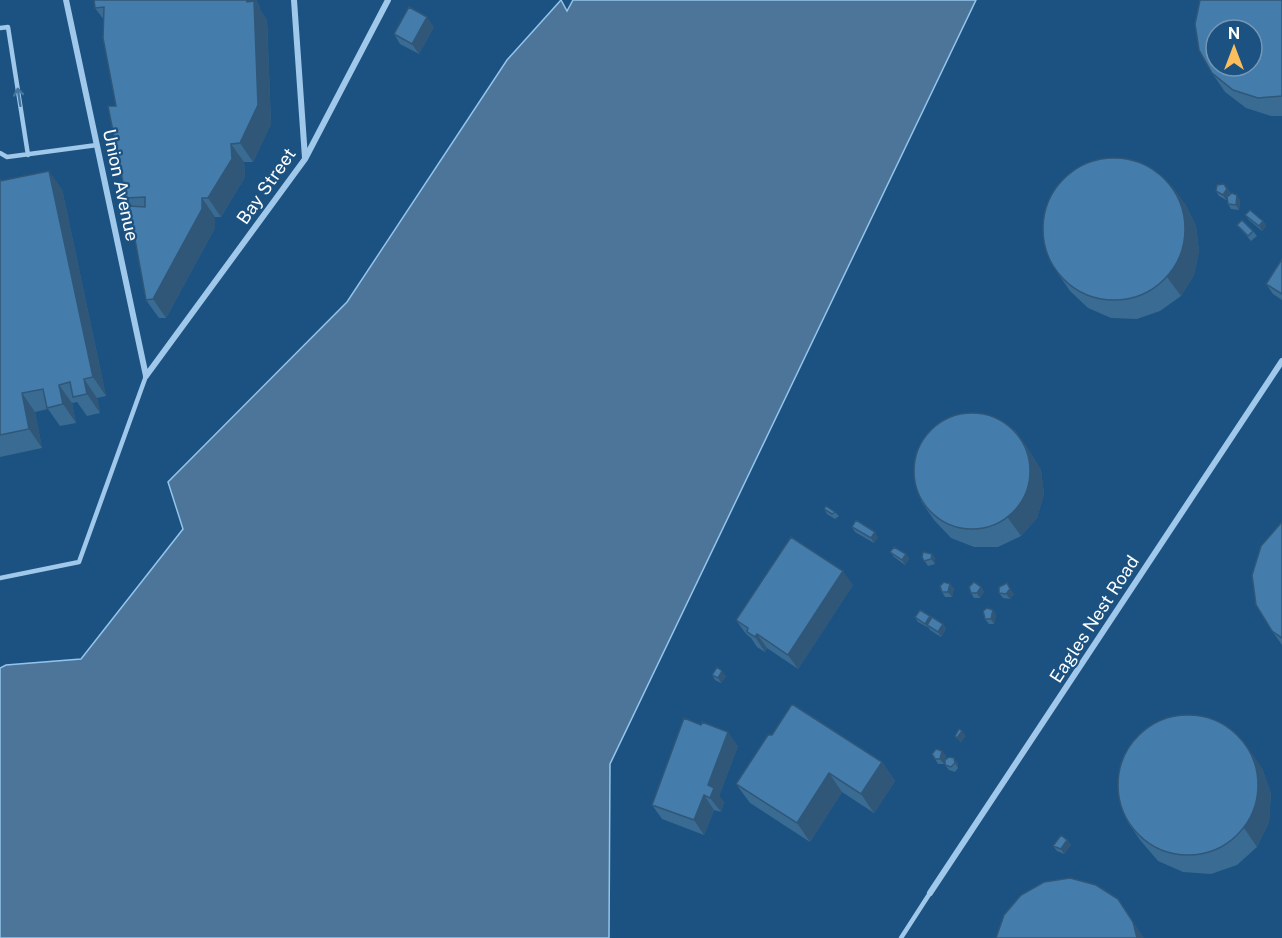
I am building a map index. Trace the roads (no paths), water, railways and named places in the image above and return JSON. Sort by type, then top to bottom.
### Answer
[{"type":"street","name":"Union Avenue","points":[[66,0],[146,376]]},
{"type":"street","points":[[294,0],[305,159]]},
{"type":"street","name":"Bay Street","points":[[146,376],[305,159],[388,0]]},
{"type":"street","name":"Eagles Nest Road","points":[[930,893],[1282,361]]},
{"type":"lane","points":[[0,28],[8,27],[28,155]]},
{"type":"lane","points":[[0,153],[7,157],[97,146]]},
{"type":"lane","points":[[0,578],[79,562],[146,376]]},
{"type":"lane","points":[[901,938],[930,893]]},
{"type":"water","points":[[561,0],[567,11],[573,0],[976,0],[610,764],[609,938],[0,938],[0,668],[6,665],[81,659],[183,529],[168,482],[347,302],[507,60]]}]
